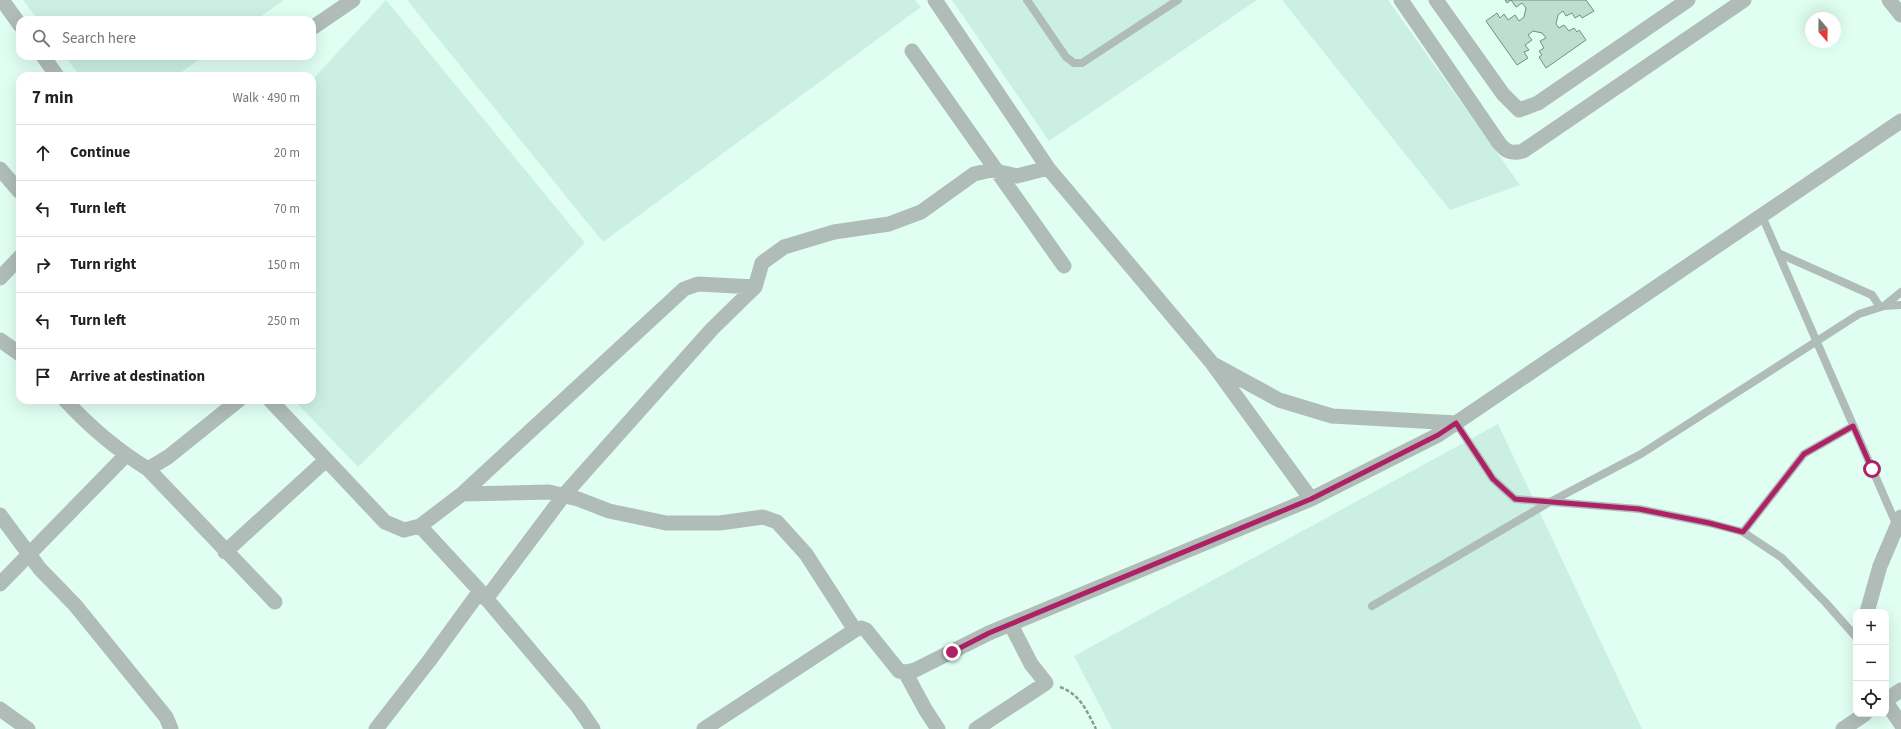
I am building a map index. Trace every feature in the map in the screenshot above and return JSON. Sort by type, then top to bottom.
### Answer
[{"type":"street","points":[[2,0],[16,19]]},
{"type":"street","points":[[316,25],[353,0]]},
{"type":"street","points":[[935,0],[1048,168],[1212,363],[1311,499]]},
{"type":"street","points":[[1401,0],[1499,143],[1507,151],[1514,153],[1523,151],[1744,0]]},
{"type":"street","points":[[1436,0],[1503,94],[1519,110],[1538,103],[1688,0]]},
{"type":"street","points":[[1889,0],[1901,15]]},
{"type":"street","points":[[912,51],[1064,266]]},
{"type":"street","points":[[46,60],[54,72]]},
{"type":"street","points":[[704,729],[854,630],[861,628],[866,630],[898,671],[905,672],[915,670],[989,633],[1311,499],[1438,435],[1901,121]]},
{"type":"street","points":[[376,729],[429,661],[564,495],[712,329],[755,287],[762,263],[784,247],[834,232],[890,224],[921,212],[974,174],[991,170],[998,173],[1017,176],[1048,168]]},
{"type":"street","points":[[0,169],[16,187]]},
{"type":"street","points":[[0,278],[16,261]]},
{"type":"street","points":[[274,404],[385,522],[404,530],[420,526],[462,494],[684,289],[698,284],[755,287]]},
{"type":"street","points":[[0,340],[16,351]]},
{"type":"street","points":[[1212,363],[1279,400],[1332,416],[1456,423]]},
{"type":"street","points":[[69,404],[86,421],[126,455],[148,469],[225,552],[275,602]]},
{"type":"street","points":[[148,469],[168,457],[234,404]]},
{"type":"street","points":[[0,584],[126,455]]},
{"type":"street","points":[[225,552],[326,460]]},
{"type":"street","points":[[462,494],[526,492],[564,495],[609,511],[666,523],[720,523],[763,516],[777,522],[806,554],[854,630]]},
{"type":"street","points":[[0,515],[17,536],[29,555],[100,636],[166,717],[171,729]]},
{"type":"street","points":[[1868,609],[1880,566],[1899,522]]},
{"type":"street","points":[[420,526],[483,595],[578,707],[593,729]]},
{"type":"street","points":[[976,729],[1046,683],[1028,659],[1011,625]]},
{"type":"street","points":[[905,672],[925,709],[938,729]]},
{"type":"street","points":[[1889,699],[1901,690]]},
{"type":"street","points":[[1889,706],[1901,724]]},
{"type":"street","points":[[0,709],[28,729]]},
{"type":"street","points":[[1844,729],[1861,717]]},
{"type":"lane","points":[[1026,0],[1066,57],[1074,63],[1082,63],[1178,0]]},
{"type":"lane","points":[[1762,216],[1853,426],[1899,522]]},
{"type":"lane","points":[[1778,253],[1872,295],[1882,307]]},
{"type":"lane","points":[[1882,307],[1901,292]]},
{"type":"lane","points":[[1372,606],[1548,503],[1641,454],[1859,314],[1882,307],[1901,305]]},
{"type":"lane","points":[[1456,423],[1493,479],[1515,499],[1548,503],[1639,509],[1709,523],[1743,532],[1782,558],[1826,603],[1853,634]]},
{"type":"lane","points":[[1743,532],[1804,454],[1853,426]]},
{"type":"path","points":[[1046,683],[1070,691],[1085,708],[1096,729]]},
{"type":"shaded area","points":[[23,0],[284,0],[262,16],[35,16]]},
{"type":"shaded area","points":[[386,0],[585,243],[358,467],[298,404],[316,404],[316,76]]},
{"type":"shaded area","points":[[407,0],[915,0],[921,7],[603,242]]},
{"type":"shaded area","points":[[952,0],[1257,0],[1049,141]]},
{"type":"shaded area","points":[[1282,0],[1388,0],[1520,185],[1450,210]]},
{"type":"shaded area","points":[[68,60],[198,60],[182,72],[77,72]]},
{"type":"shaded area","points":[[1498,424],[1642,729],[1112,729],[1074,656]]},
{"type":"building","points":[[1511,0],[1586,0],[1594,11],[1582,18],[1580,15],[1575,18],[1572,13],[1566,16],[1563,11],[1558,15],[1556,24],[1559,28],[1564,25],[1569,31],[1574,28],[1577,32],[1579,30],[1586,40],[1546,68],[1539,57],[1542,55],[1539,51],[1544,48],[1540,41],[1546,38],[1542,33],[1533,31],[1528,35],[1532,40],[1525,45],[1529,50],[1524,52],[1528,58],[1517,65],[1486,21],[1497,13],[1500,18],[1504,14],[1508,20],[1515,15],[1519,21],[1524,17],[1526,8],[1522,3],[1516,7]]},
{"type":"route","points":[[952,652],[989,633],[1311,499],[1438,435],[1456,423],[1493,479],[1515,499],[1548,503],[1639,509],[1709,523],[1743,532],[1804,454],[1853,426],[1872,469]]}]
